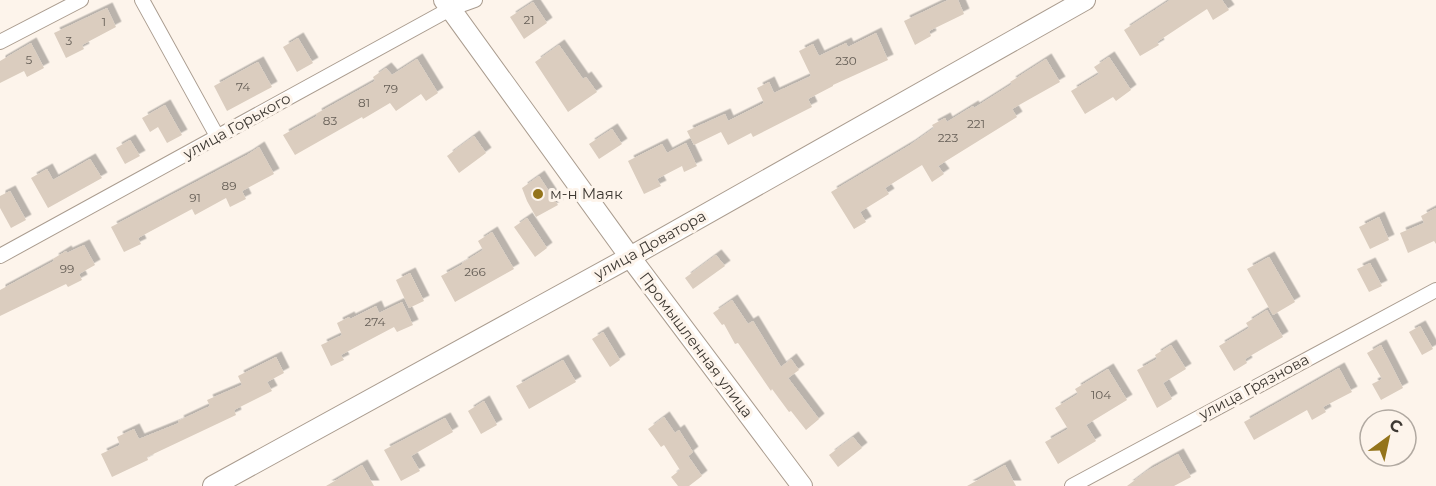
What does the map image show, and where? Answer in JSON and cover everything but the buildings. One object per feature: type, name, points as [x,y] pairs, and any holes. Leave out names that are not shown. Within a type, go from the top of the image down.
[{"type":"main road","name":"улица Доватора","points":[[213,486],[630,257],[1085,0]]},
{"type":"main road","name":"Промышленная улица","points":[[447,4],[630,257],[802,486]]},
{"type":"street","points":[[0,42],[81,0]]},
{"type":"street","points":[[142,0],[217,136]]},
{"type":"street","name":"улица Горького","points":[[0,256],[217,136],[447,4],[475,0]]},
{"type":"street","name":"улица Грязнова","points":[[1072,486],[1436,290]]},
{"type":"place","name":"м-н Маяк","points":[[538,194]]}]
